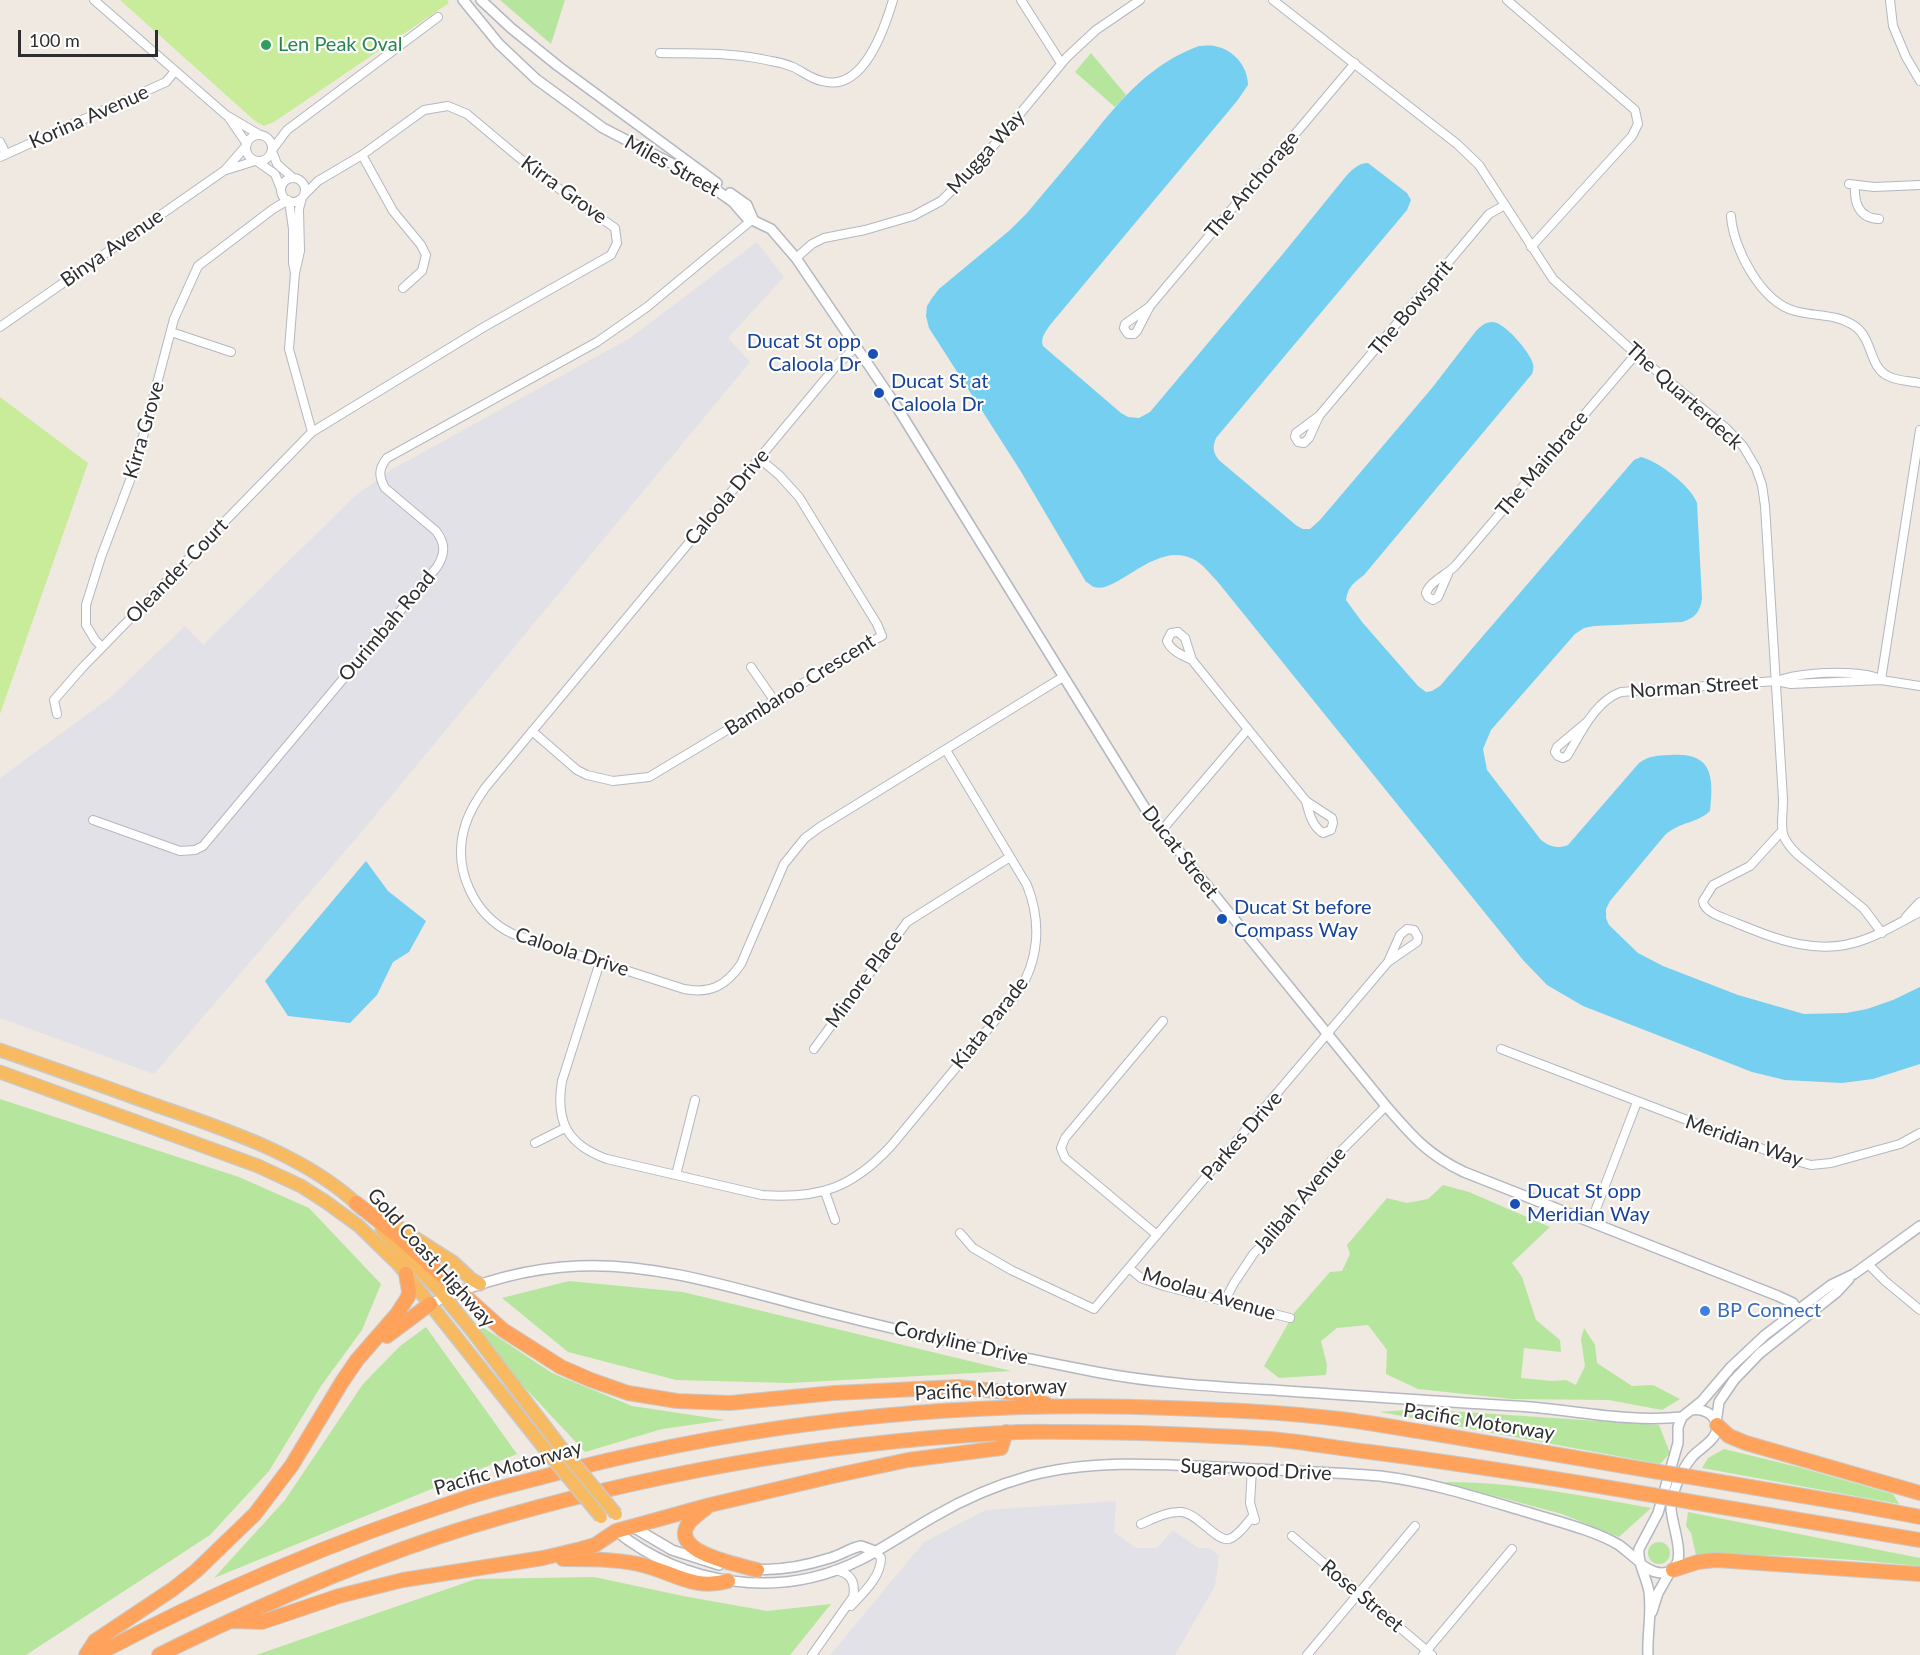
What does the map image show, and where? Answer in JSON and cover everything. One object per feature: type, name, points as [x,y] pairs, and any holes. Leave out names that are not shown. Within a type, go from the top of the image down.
[{"type":"highway","name":"Gold Coast Highway","points":[[0,1050],[202,1121],[254,1142],[310,1171],[356,1203],[415,1263],[445,1298],[481,1341],[563,1450],[616,1514],[633,1527]]},
{"type":"highway","name":"Gold Coast Highway","points":[[0,1072],[277,1174],[312,1193],[345,1215],[371,1237],[406,1274],[549,1454],[601,1517],[616,1531]]},
{"type":"highway","points":[[356,1203],[380,1215],[453,1262],[471,1279],[480,1284]]},
{"type":"highway","points":[[356,1203],[400,1238],[503,1330],[561,1367],[628,1393],[677,1401],[730,1403],[834,1393],[958,1387],[1016,1393],[1051,1406]]},
{"type":"highway","points":[[86,1655],[95,1641],[196,1571],[255,1514],[292,1465],[357,1360],[397,1314],[408,1297],[409,1283],[406,1274]]},
{"type":"highway","points":[[357,1360],[397,1327],[430,1304]]},
{"type":"highway","name":"Pacific Motorway","points":[[96,1655],[159,1621],[287,1563],[463,1499],[611,1459],[734,1434],[854,1418],[954,1410],[1097,1405],[1235,1410],[1340,1419],[1920,1517]]},
{"type":"highway","points":[[1716,1424],[1729,1436],[1746,1443],[1920,1493]]},
{"type":"highway","points":[[229,1621],[262,1622],[329,1599],[404,1580],[543,1558],[590,1547],[616,1531],[788,1485],[908,1460],[1001,1448],[1005,1432]]},
{"type":"highway","points":[[159,1655],[229,1621],[319,1582],[471,1527],[624,1485],[732,1463],[844,1447],[1005,1432],[1121,1432],[1277,1440],[1431,1460],[1920,1540]]},
{"type":"highway","points":[[710,1505],[687,1525],[686,1540],[700,1552],[757,1570]]},
{"type":"highway","points":[[543,1558],[612,1560],[638,1564],[695,1584],[712,1585],[728,1581]]},
{"type":"highway","points":[[1671,1571],[1698,1562],[1716,1560],[1920,1574]]},
{"type":"street","points":[[94,0],[226,115],[270,141],[277,164],[302,182],[305,187],[298,209],[299,259],[295,273],[289,350],[312,432]]},
{"type":"street","name":"Miles Street","points":[[463,0],[516,62],[556,95],[603,128],[710,185],[733,202],[744,216],[753,219]]},
{"type":"street","name":"Miles Street","points":[[481,0],[558,66],[743,202],[749,208],[753,219]]},
{"type":"street","points":[[660,53],[737,55],[769,60],[792,67],[819,81],[833,84],[847,80],[863,66],[883,33],[893,0]]},
{"type":"street","points":[[1021,0],[1061,63],[1096,30],[1140,0]]},
{"type":"street","name":"The Quarterdeck","points":[[1273,0],[1467,152],[1479,165],[1553,279],[1636,354],[1726,428],[1743,446],[1756,468],[1762,485],[1765,506],[1783,799],[1781,832]]},
{"type":"street","points":[[1507,0],[1635,110],[1638,124],[1632,136],[1531,247]]},
{"type":"street","points":[[1890,0],[1893,27],[1920,81]]},
{"type":"street","points":[[257,161],[266,159],[286,130],[438,17]]},
{"type":"street","name":"Mugga Way","points":[[796,258],[824,238],[892,223],[914,216],[935,205],[975,168],[1061,63]]},
{"type":"street","name":"The Anchorage","points":[[1149,308],[1355,63]]},
{"type":"street","name":"Korina Avenue","points":[[3,156],[166,82],[175,71]]},
{"type":"street","name":"Kirra Grove","points":[[303,197],[318,181],[363,155],[424,110],[448,106],[468,114],[541,176],[615,228],[617,243],[612,255],[484,327],[312,432]]},
{"type":"street","points":[[226,115],[246,145],[249,157],[275,174],[285,196],[295,202],[303,197]]},
{"type":"street","points":[[246,145],[252,137],[286,130]]},
{"type":"street","points":[[0,142],[3,156]]},
{"type":"street","name":"Binya Avenue","points":[[0,327],[225,170],[246,145]]},
{"type":"street","points":[[363,155],[393,211],[421,245],[426,255],[422,271],[403,288]]},
{"type":"street","name":"Binya Avenue","points":[[225,170],[257,161]]},
{"type":"street","points":[[295,273],[292,263],[293,229],[284,183],[295,179],[318,181]]},
{"type":"street","points":[[1879,219],[1870,217],[1858,209],[1852,184],[1874,187],[1920,185]]},
{"type":"street","name":"Kirra Grove","points":[[102,647],[86,625],[86,605],[101,557],[135,467],[174,319],[198,266],[273,209],[285,196]]},
{"type":"street","name":"The Bowsprit","points":[[1319,416],[1489,214],[1505,205]]},
{"type":"street","points":[[1731,216],[1737,245],[1752,273],[1777,302],[1794,311],[1831,316],[1851,323],[1865,336],[1876,364],[1883,373],[1892,378],[1920,383]]},
{"type":"street","name":"Ducat Street","points":[[753,219],[771,229],[796,258],[896,404],[1138,798],[1328,1035],[1420,1144],[1443,1162],[1498,1186],[1764,1289],[1793,1303],[1801,1314]]},
{"type":"street","name":"Ourimbah Road","points":[[93,820],[180,850],[195,850],[203,846],[437,567],[442,558],[444,549],[442,540],[436,531],[385,488],[380,471],[387,458],[597,342],[647,307],[753,219]]},
{"type":"street","points":[[171,332],[231,352]]},
{"type":"street","name":"Caloola Drive","points":[[857,346],[841,360],[489,783],[470,812],[462,838],[464,875],[468,889],[480,907],[506,931],[684,989],[699,991],[717,987],[734,974],[741,964],[784,864],[806,838],[820,826],[1063,677]]},
{"type":"street","name":"The Mainbrace","points":[[1448,574],[1636,354]]},
{"type":"street","points":[[1881,680],[1920,430]]},
{"type":"street","name":"Oleander Court","points":[[57,714],[54,700],[102,647],[312,432]]},
{"type":"street","name":"Bambaroo Crescent","points":[[532,731],[577,770],[600,778],[625,781],[649,777],[882,636],[877,624],[799,497],[760,459]]},
{"type":"street","points":[[1192,660],[1306,801]]},
{"type":"street","points":[[751,667],[774,700]]},
{"type":"street","name":"Norman Street","points":[[1588,721],[1567,756],[1563,758],[1558,756],[1555,752],[1557,747],[1588,721],[1609,698],[1621,692],[1776,681],[1791,684],[1881,680],[1920,686]]},
{"type":"street","points":[[1162,830],[1248,729]]},
{"type":"street","name":"Kiata Parade","points":[[565,1128],[576,1142],[598,1156],[762,1195],[787,1197],[825,1192],[853,1178],[878,1160],[1025,983],[1036,950],[1036,916],[1027,885],[946,750]]},
{"type":"street","points":[[1882,933],[1867,912],[1798,855],[1781,832],[1750,866],[1713,885],[1703,901],[1705,907],[1717,915],[1738,924],[1788,942],[1822,948],[1846,945],[1882,933],[1908,916],[1920,902]]},
{"type":"street","name":"Minore Place","points":[[814,1048],[907,922],[1010,857]]},
{"type":"street","points":[[1898,923],[1920,912]]},
{"type":"street","points":[[535,1143],[565,1128],[560,1107],[562,1081],[600,962]]},
{"type":"street","name":"Parkes Drive","points":[[960,1233],[973,1248],[1011,1270],[1094,1309],[1388,962]]},
{"type":"street","points":[[1157,1235],[1065,1158],[1062,1148],[1065,1138],[1163,1021]]},
{"type":"street","name":"Meridian Way","points":[[1501,1049],[1789,1160],[1811,1165],[1831,1163],[1900,1144],[1920,1133]]},
{"type":"street","points":[[676,1175],[695,1100]]},
{"type":"street","points":[[1591,1222],[1637,1102]]},
{"type":"street","name":"Jalibah Avenue","points":[[1224,1302],[1254,1253],[1285,1223],[1331,1161],[1386,1106]]},
{"type":"street","points":[[825,1192],[835,1220]]},
{"type":"street","points":[[1647,1653],[1651,1615],[1658,1593],[1679,1556],[1671,1506],[1675,1490],[1690,1459],[1714,1436],[1717,1408],[1726,1388],[1831,1285],[1854,1274],[1920,1226]]},
{"type":"street","points":[[1868,1264],[1920,1310]]},
{"type":"street","name":"Cordyline Drive","points":[[430,1304],[480,1284],[552,1268],[620,1267],[685,1277],[965,1345],[1102,1373],[1149,1380],[1371,1398],[1523,1407],[1632,1418],[1685,1414]]},
{"type":"street","name":"Moolau Avenue","points":[[1129,1268],[1141,1278],[1290,1318]]},
{"type":"street","points":[[1651,1615],[1639,1550],[1662,1503],[1678,1443],[1678,1427],[1685,1414],[1702,1401],[1741,1356],[1801,1314]]},
{"type":"street","points":[[1685,1414],[1705,1411],[1716,1424]]},
{"type":"street","name":"Sugarwood Drive","points":[[616,1531],[663,1562],[695,1574],[728,1581],[784,1582],[810,1578],[835,1570],[875,1551],[937,1514],[982,1492],[1030,1476],[1088,1466],[1146,1464],[1381,1476],[1440,1487],[1552,1520],[1600,1537],[1618,1545],[1641,1563]]},
{"type":"street","points":[[1141,1524],[1171,1513],[1184,1512],[1196,1517],[1220,1537],[1227,1539],[1234,1536],[1254,1518],[1250,1503],[1252,1469]]},
{"type":"street","points":[[1307,1655],[1415,1526]]},
{"type":"street","points":[[633,1527],[686,1556],[727,1567],[757,1570],[784,1569],[808,1564],[861,1546],[875,1551],[881,1558],[878,1573],[827,1635]]},
{"type":"street","name":"Rose Street","points":[[1292,1536],[1427,1653]]},
{"type":"street","points":[[1427,1653],[1512,1549]]},
{"type":"street","points":[[1641,1563],[1653,1572],[1671,1571]]},
{"type":"street","points":[[812,1655],[849,1604],[854,1592],[851,1577],[842,1571],[835,1570]]},
{"type":"shaded area","points":[[757,242],[784,277],[728,338],[750,362],[364,829],[154,1074],[0,1018],[0,778],[111,697],[185,626],[203,645],[356,495],[391,470],[630,338]]},
{"type":"shaded area","points":[[1116,1501],[1114,1532],[1136,1548],[1157,1548],[1173,1530],[1198,1548],[1209,1548],[1219,1556],[1215,1586],[1175,1655],[830,1655],[924,1542],[986,1510]]},
{"type":"green space","points":[[120,0],[447,0],[449,3],[274,122],[264,126],[255,121]]},
{"type":"green space","points":[[500,0],[565,0],[551,44]]},
{"type":"green space","points":[[1091,53],[1126,95],[1115,107],[1075,72]]},
{"type":"green space","points":[[0,397],[88,463],[0,714]]},
{"type":"green space","points":[[0,1099],[239,1177],[309,1208],[381,1284],[362,1330],[321,1386],[269,1471],[210,1535],[26,1655],[0,1655]]},
{"type":"green space","points":[[1443,1185],[1469,1192],[1550,1227],[1512,1263],[1522,1277],[1536,1320],[1560,1340],[1561,1352],[1524,1348],[1521,1378],[1566,1380],[1576,1385],[1585,1366],[1581,1339],[1584,1328],[1595,1345],[1597,1363],[1632,1386],[1653,1385],[1680,1399],[1662,1410],[1609,1400],[1512,1399],[1418,1389],[1386,1374],[1387,1350],[1368,1325],[1337,1328],[1321,1341],[1327,1365],[1326,1375],[1279,1378],[1264,1366],[1294,1313],[1330,1272],[1342,1271],[1350,1254],[1347,1245],[1387,1198],[1407,1203],[1428,1199]]},
{"type":"green space","points":[[569,1281],[683,1292],[1011,1371],[789,1383],[676,1380],[568,1352],[502,1298]]},
{"type":"green space","points":[[478,1324],[552,1373],[632,1406],[725,1420],[662,1429],[585,1452],[473,1332]]},
{"type":"green space","points":[[426,1327],[517,1454],[214,1578],[285,1500],[363,1384],[400,1346]]},
{"type":"green space","points":[[1418,1409],[1659,1425],[1670,1453],[1660,1464],[1380,1412]]},
{"type":"green space","points":[[1724,1449],[1893,1494],[1899,1504],[1702,1468],[1708,1458]]},
{"type":"green space","points":[[1443,1482],[1522,1487],[1651,1508],[1619,1537],[1562,1514]]},
{"type":"green space","points":[[1688,1512],[1920,1558],[1920,1566],[1808,1557],[1696,1555],[1691,1533],[1686,1526]]},
{"type":"green space","points":[[1659,1542],[1667,1545],[1670,1553],[1667,1561],[1659,1564],[1651,1561],[1648,1553],[1651,1545]]},
{"type":"green space","points":[[594,1577],[767,1611],[831,1604],[790,1655],[256,1655],[476,1579]]},
{"type":"water","points":[[1199,46],[1214,46],[1233,55],[1245,71],[1248,85],[1050,325],[1043,337],[1043,346],[1121,413],[1128,417],[1139,418],[1150,412],[1354,169],[1368,163],[1407,193],[1411,200],[1407,210],[1216,438],[1214,450],[1216,455],[1220,461],[1297,526],[1310,529],[1432,388],[1478,329],[1493,322],[1504,327],[1531,359],[1532,374],[1364,575],[1352,585],[1346,600],[1362,622],[1418,686],[1426,692],[1432,691],[1440,686],[1634,460],[1641,457],[1648,459],[1673,475],[1694,496],[1697,503],[1702,599],[1700,608],[1694,616],[1682,622],[1594,626],[1584,628],[1575,634],[1491,730],[1483,749],[1487,770],[1541,840],[1551,846],[1560,847],[1568,845],[1643,760],[1670,755],[1695,757],[1707,768],[1710,777],[1710,811],[1665,835],[1610,901],[1606,909],[1609,925],[1638,953],[1663,966],[1738,995],[1804,1014],[1846,1013],[1867,1009],[1920,987],[1920,1064],[1873,1079],[1842,1083],[1785,1080],[1752,1072],[1583,1006],[1547,985],[1523,960],[1217,581],[1200,563],[1179,555],[1165,556],[1103,587],[1094,587],[1086,582],[1020,470],[929,328],[926,316],[927,306],[939,289],[1027,213],[1125,96],[1166,62]]},
{"type":"water","points":[[366,861],[388,891],[426,921],[409,952],[393,962],[377,995],[350,1023],[288,1016],[265,981]]},
{"type":"place","name":"Len Peak Oval","points":[[266,45]]},
{"type":"place","name":"Ducat St opp Caloola Dr","points":[[873,354]]},
{"type":"place","name":"Ducat St at Caloola Dr","points":[[879,393]]},
{"type":"place","name":"Ducat St before Compass Way","points":[[1222,919]]},
{"type":"place","name":"Ducat St opp Meridian Way","points":[[1515,1204]]},
{"type":"place","name":"BP Connect","points":[[1705,1311]]}]
